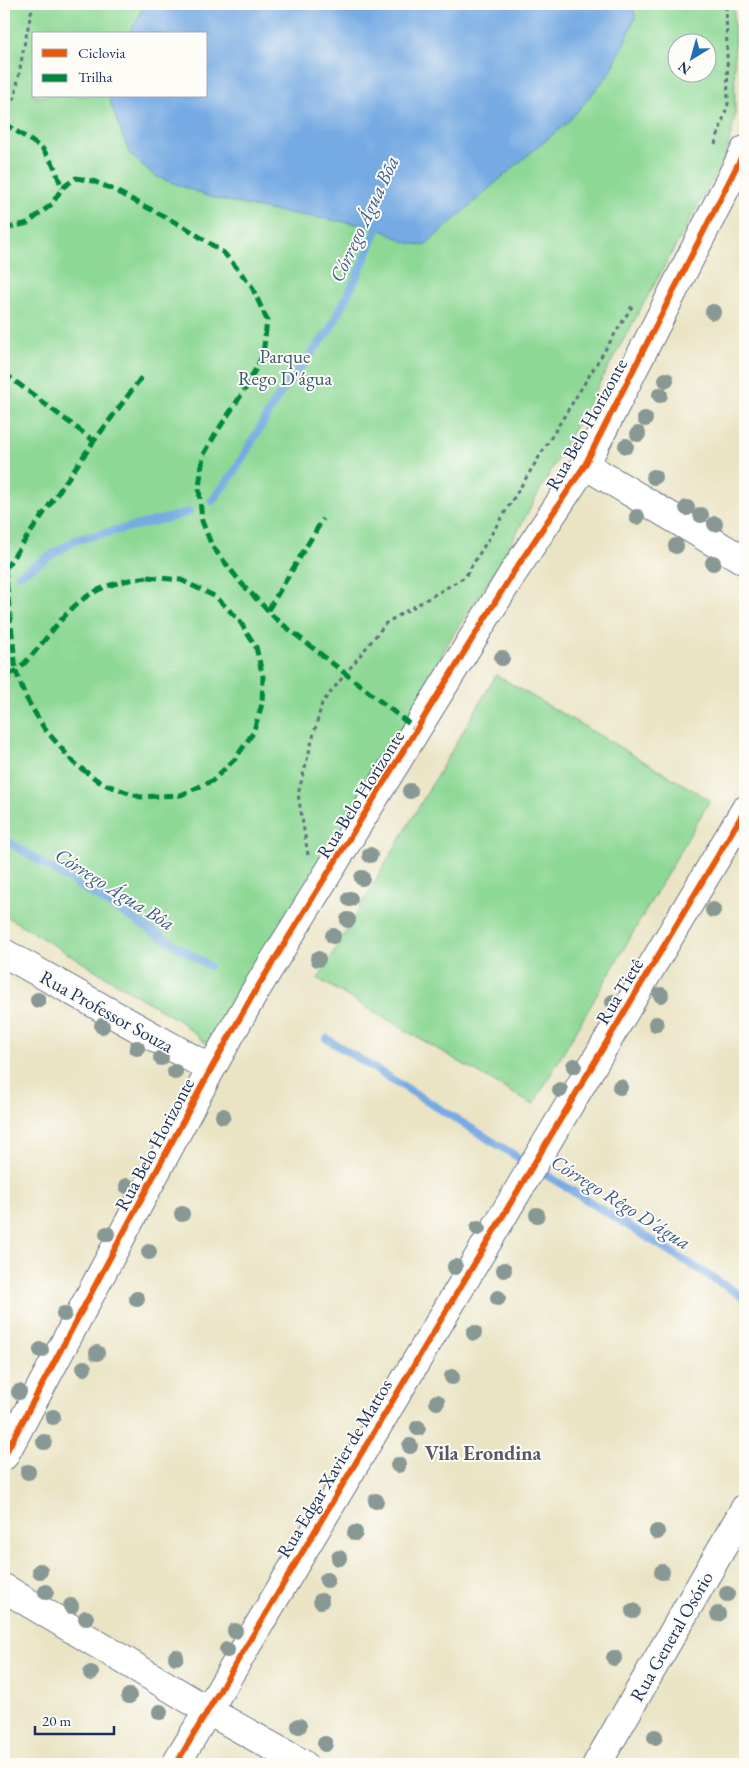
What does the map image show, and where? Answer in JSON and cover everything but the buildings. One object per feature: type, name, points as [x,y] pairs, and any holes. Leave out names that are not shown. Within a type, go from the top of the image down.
[{"type":"street","name":"Rua Belo Horizonte","points":[[4,1456],[254,993],[508,582],[585,466],[745,150]]},
{"type":"street","points":[[585,466],[745,561]]},
{"type":"street","name":"Rua Tietê","points":[[519,1188],[745,810]]},
{"type":"street","name":"Rua Professor Souza","points":[[6,960],[211,1070]]},
{"type":"street","name":"Rua Edgar Xavier de Mattos","points":[[176,1764],[206,1710],[519,1188]]},
{"type":"street","name":"Rua General Osório","points":[[597,1764],[745,1508]]},
{"type":"street","points":[[4,1588],[206,1710],[303,1764]]},
{"type":"path","points":[[4,113],[15,97],[33,4]]},
{"type":"path","points":[[713,151],[728,104],[726,4]]},
{"type":"path","points":[[308,858],[298,794],[322,703],[386,623],[465,576],[636,300]]},
{"type":"green space","name":"Parque Rego D'água","points":[[4,4],[734,4],[735,116],[726,155],[497,568],[451,638],[324,870],[208,1045],[181,1022],[4,915]]},
{"type":"green space","points":[[496,675],[710,800],[533,1105],[318,979]]},
{"type":"water","points":[[144,4],[634,4],[635,19],[610,73],[568,122],[424,246],[405,242],[376,227],[263,209],[210,197],[155,176],[129,153],[109,98],[208,98],[208,32],[129,32],[137,21]]},
{"type":"waterway","name":"Córrego Água Bõa","points":[[212,501],[233,474],[279,395],[329,331],[357,276],[382,219]]},
{"type":"waterway","name":"Córrego Água Bõa","points":[[19,575],[76,540],[189,512]]},
{"type":"waterway","name":"Córrego Água Bôa","points":[[4,839],[209,966]]},
{"type":"waterway","name":"Córrego Rêgo D'água","points":[[327,1039],[745,1298]]},
{"type":"marked path","points":[[4,123],[42,148],[54,166],[62,188]]},
{"type":"marked path","points":[[4,229],[28,223],[52,204],[62,188],[76,178],[93,181],[188,229],[224,253],[251,285],[267,320],[263,355],[244,391],[203,456],[199,488],[202,521],[212,546],[242,584],[276,619],[417,730]]},
{"type":"marked path","points":[[4,373],[94,441]]},
{"type":"marked path","points":[[5,569],[94,441],[144,374]]},
{"type":"marked path","points":[[268,610],[323,519]]},
{"type":"marked path","points":[[4,568],[16,671],[4,677]]},
{"type":"marked path","points":[[148,577],[181,580],[216,597],[239,620],[256,647],[263,677],[262,704],[253,733],[235,759],[212,781],[181,795],[140,797],[101,783],[74,763],[44,728],[25,696],[16,671],[35,652],[60,621],[89,595],[117,583],[148,577]]},
{"type":"cycle path","points":[[4,1456],[211,1069],[254,993],[513,573],[585,465],[745,150]]},
{"type":"cycle path","points":[[176,1764],[745,810]]},
{"type":"district","name":"Vila Erondina","points":[[483,1453]]}]
